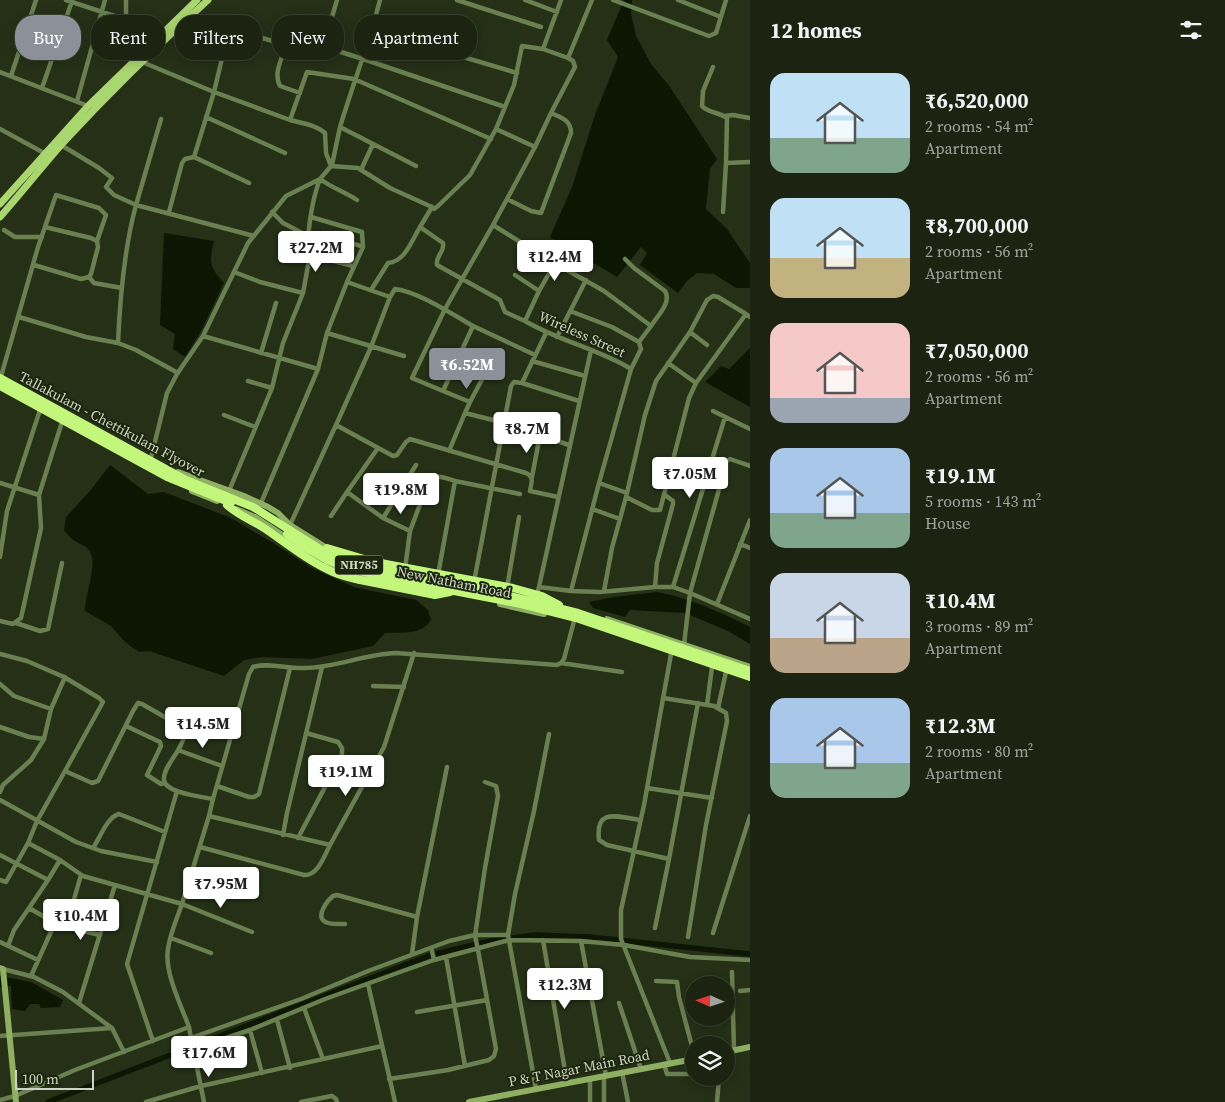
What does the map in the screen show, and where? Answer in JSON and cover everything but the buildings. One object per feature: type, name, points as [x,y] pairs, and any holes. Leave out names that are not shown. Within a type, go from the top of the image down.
[{"type":"highway","name":"Tallakulam - Chettikulam Flyover","points":[[0,378],[186,480],[253,507],[326,553],[362,566],[499,593],[568,610],[750,671]]},
{"type":"highway","name":"Tallakulam - Chettikulam Flyover","points":[[0,387],[167,477],[258,515],[327,560],[382,577],[521,604],[576,618],[750,678]]},
{"type":"highway","points":[[227,505],[289,547],[334,572],[360,580],[435,595],[454,592]]},
{"type":"highway","points":[[327,548],[371,561],[535,594],[568,610]]},
{"type":"main road","points":[[165,30],[197,0]]},
{"type":"main road","points":[[189,15],[208,0]]},
{"type":"main road","points":[[0,204],[44,153],[59,143],[175,29]]},
{"type":"main road","points":[[0,216],[88,106],[135,60]]},
{"type":"main road","name":"New Natham Road","points":[[0,378],[182,474],[261,504],[278,513],[289,523],[327,548],[371,564],[536,597],[750,667]]},
{"type":"main road","name":"New Natham Road","points":[[0,387],[148,469],[202,496],[255,517],[322,561],[340,569],[380,581],[473,598],[574,621],[726,672],[750,678]]},
{"type":"main road","points":[[2,968],[15,1099]]},
{"type":"main road","points":[[735,1050],[750,1047]]},
{"type":"main road","name":"P & T Nagar Main Road","points":[[470,1102],[506,1098],[536,1089],[685,1061]]},
{"type":"street","points":[[11,76],[36,0]]},
{"type":"street","points":[[66,0],[111,15]]},
{"type":"street","points":[[77,102],[105,0]]},
{"type":"street","points":[[126,0],[126,15]]},
{"type":"street","points":[[333,15],[337,0]]},
{"type":"street","points":[[376,15],[380,0]]},
{"type":"street","points":[[457,0],[541,27]]},
{"type":"street","points":[[525,0],[557,12]]},
{"type":"street","points":[[543,49],[561,0]]},
{"type":"street","points":[[568,58],[592,0]]},
{"type":"street","points":[[678,0],[721,17]]},
{"type":"street","points":[[616,1],[708,36],[716,33],[726,0]]},
{"type":"street","points":[[42,88],[72,1]]},
{"type":"street","points":[[331,166],[358,168],[390,188],[434,209],[470,175],[491,139],[514,85],[522,46],[543,49],[573,61],[574,67],[535,147],[494,225],[445,309],[412,378],[470,402]]},
{"type":"street","points":[[194,157],[222,60]]},
{"type":"street","points":[[281,60],[277,74],[280,86],[300,93]]},
{"type":"street","points":[[229,491],[272,388],[283,343],[303,292],[310,255],[308,254],[308,236],[316,188],[320,179],[331,166],[354,79],[362,60]]},
{"type":"street","points":[[369,60],[505,107]]},
{"type":"street","points":[[472,60],[516,73]]},
{"type":"street","points":[[142,62],[214,92],[290,120],[305,123],[320,130],[325,133],[325,146],[331,166]]},
{"type":"street","points":[[713,67],[703,91],[702,106],[724,116],[732,115],[750,118]]},
{"type":"street","points":[[0,72],[88,106]]},
{"type":"street","points":[[290,120],[307,72],[354,79],[491,139]]},
{"type":"street","points":[[507,199],[531,211],[541,213],[571,133],[570,124],[566,120],[551,113]]},
{"type":"street","points":[[723,212],[728,122],[724,116]]},
{"type":"street","points":[[206,117],[286,153]]},
{"type":"street","points":[[118,343],[122,288],[130,225],[161,119]]},
{"type":"street","points":[[340,127],[416,166]]},
{"type":"street","points":[[0,129],[44,153]]},
{"type":"street","points":[[496,129],[535,147]]},
{"type":"street","points":[[59,143],[112,178],[106,187],[114,195],[136,205],[169,212],[254,236]]},
{"type":"street","points":[[361,170],[373,144]]},
{"type":"street","points":[[169,212],[182,163],[185,159],[194,157],[249,183]]},
{"type":"street","points":[[726,163],[750,162]]},
{"type":"street","points":[[320,179],[336,190],[347,193],[358,200]]},
{"type":"street","points":[[148,469],[167,393],[178,372],[203,336],[248,243],[286,196],[320,179]]},
{"type":"street","points":[[0,378],[56,195],[100,208],[106,215],[97,241],[98,247],[89,278]]},
{"type":"street","points":[[371,290],[388,262],[398,261],[403,256],[432,207]]},
{"type":"street","points":[[272,212],[283,223],[308,236]]},
{"type":"street","points":[[261,504],[318,369],[327,333],[353,266],[363,246],[362,232],[311,217]]},
{"type":"street","points":[[494,225],[555,264],[604,290],[651,326]]},
{"type":"street","points":[[45,227],[97,241]]},
{"type":"street","points":[[420,227],[444,243],[444,249],[437,258],[437,265],[500,300],[505,312],[525,321]]},
{"type":"street","points":[[4,230],[15,237],[42,237]]},
{"type":"street","points":[[327,234],[363,246]]},
{"type":"street","points":[[310,255],[353,266]]},
{"type":"street","points":[[625,259],[668,295],[666,304],[639,342]]},
{"type":"street","points":[[34,264],[81,279],[89,278]]},
{"type":"street","points":[[539,291],[555,264]]},
{"type":"street","points":[[234,272],[260,282],[303,292]]},
{"type":"street","name":"Wireless Street","points":[[515,275],[539,291],[525,321],[546,333],[614,359],[631,369]]},
{"type":"street","points":[[89,278],[94,283],[122,288]]},
{"type":"street","points":[[557,337],[586,280]]},
{"type":"street","points":[[347,282],[390,297]]},
{"type":"street","points":[[289,523],[336,425],[395,289],[400,289],[445,309],[473,326],[535,355]]},
{"type":"street","points":[[598,483],[626,495],[656,511],[660,510],[684,416],[696,383],[748,316],[718,297],[710,297],[690,332],[658,376],[653,387],[626,495],[612,548],[604,591]]},
{"type":"street","points":[[261,352],[276,303]]},
{"type":"street","points":[[570,311],[612,327],[639,342],[641,350],[631,369],[598,483],[571,591]]},
{"type":"street","points":[[19,317],[118,343],[143,353],[178,372]]},
{"type":"street","points":[[443,391],[473,326]]},
{"type":"street","points":[[690,332],[707,345]]},
{"type":"street","points":[[327,333],[404,356]]},
{"type":"street","points":[[522,384],[546,333]]},
{"type":"street","points":[[203,336],[318,369]]},
{"type":"street","points":[[536,597],[591,350]]},
{"type":"street","points":[[449,451],[470,402],[495,355]]},
{"type":"street","points":[[532,361],[585,376]]},
{"type":"street","points":[[668,363],[696,383]]},
{"type":"street","points":[[248,381],[272,388]]},
{"type":"street","points":[[473,583],[495,465],[505,424],[510,386],[514,382],[579,401]]},
{"type":"street","points":[[0,557],[2,530],[14,487],[40,410]]},
{"type":"street","points":[[714,411],[750,429]]},
{"type":"street","points":[[466,413],[569,445]]},
{"type":"street","points":[[224,415],[255,427]]},
{"type":"street","points":[[673,587],[725,417]]},
{"type":"street","points":[[16,623],[21,618],[41,528],[39,495],[62,422]]},
{"type":"street","points":[[336,425],[393,456],[397,455],[410,439],[526,473],[532,477]]},
{"type":"street","points":[[540,435],[530,491],[558,496]]},
{"type":"street","points":[[331,516],[378,448]]},
{"type":"street","points":[[684,644],[690,593],[724,471],[724,462],[730,459],[750,466]]},
{"type":"street","points":[[383,518],[416,465]]},
{"type":"street","points":[[405,570],[410,531],[431,478],[436,476],[520,494]]},
{"type":"street","points":[[438,576],[455,481]]},
{"type":"street","points":[[0,483],[39,495]]},
{"type":"street","points":[[347,492],[383,518],[410,531]]},
{"type":"street","points":[[654,587],[657,563],[673,504],[673,501],[665,495]]},
{"type":"street","points":[[592,509],[620,518]]},
{"type":"street","points":[[507,590],[519,517]]},
{"type":"street","points":[[717,604],[750,520]]},
{"type":"street","points":[[740,544],[750,548]]},
{"type":"street","points":[[0,621],[9,624],[16,623],[40,631],[48,629],[62,563]]},
{"type":"street","points":[[539,586],[571,591],[673,587],[750,619]]},
{"type":"street","points":[[561,663],[568,650],[574,621]]},
{"type":"street","points":[[200,847],[304,875],[310,876],[315,872],[384,747],[414,653]]},
{"type":"street","points":[[204,1102],[189,1027],[168,966],[168,948],[200,847],[251,670],[256,666],[290,668],[334,666],[382,654],[414,653],[550,665],[561,663],[622,672]]},
{"type":"street","points":[[0,654],[27,661],[65,677],[103,702],[37,821],[17,864],[6,882],[0,880]]},
{"type":"street","points":[[671,654],[621,910],[621,939],[667,1064],[668,1074],[685,1074]]},
{"type":"street","points":[[283,835],[322,667]]},
{"type":"street","points":[[707,705],[712,667]]},
{"type":"street","points":[[217,786],[249,797],[259,794],[290,668]]},
{"type":"street","points":[[718,708],[726,672]]},
{"type":"street","points":[[0,792],[3,785],[31,760],[44,738],[51,709],[65,677]]},
{"type":"street","points":[[0,684],[8,692],[20,699],[51,709]]},
{"type":"street","points":[[373,686],[404,687]]},
{"type":"street","points":[[663,698],[718,708],[726,713],[727,721],[688,938]]},
{"type":"street","points":[[65,771],[92,783],[98,781],[138,703],[185,730],[184,740],[165,772],[164,783]]},
{"type":"street","points":[[654,928],[698,703]]},
{"type":"street","points":[[126,726],[160,742],[161,746],[146,775],[177,791],[213,799]]},
{"type":"street","points":[[0,728],[29,737],[44,738]]},
{"type":"street","points":[[298,838],[342,755],[342,748],[338,742],[306,734]]},
{"type":"street","points":[[536,1089],[509,937],[515,894],[549,734]]},
{"type":"street","points":[[178,750],[222,766]]},
{"type":"street","points":[[412,954],[417,917],[447,767]]},
{"type":"street","points":[[389,1078],[448,1070],[489,1060],[494,1056],[496,1049],[475,935],[498,796],[496,786],[485,782]]},
{"type":"street","points":[[646,788],[712,798]]},
{"type":"street","points":[[153,1041],[127,964],[177,791]]},
{"type":"street","points":[[0,800],[76,842],[94,848],[157,862]]},
{"type":"street","points":[[94,848],[111,819],[119,814],[125,814],[165,832]]},
{"type":"street","points":[[209,816],[330,845]]},
{"type":"street","points":[[640,820],[609,816],[601,821],[599,840],[607,845],[669,859]]},
{"type":"street","points":[[713,933],[750,816]]},
{"type":"street","points":[[28,843],[60,860],[81,875],[182,904],[252,932]]},
{"type":"street","points":[[0,855],[48,880]]},
{"type":"street","points":[[8,946],[14,930],[60,860]]},
{"type":"street","points":[[66,927],[81,875]]},
{"type":"street","points":[[79,1003],[115,885]]},
{"type":"street","points":[[345,924],[323,921],[321,913],[330,897],[336,895],[417,917]]},
{"type":"street","points":[[29,908],[55,923],[100,935]]},
{"type":"street","points":[[31,976],[55,923]]},
{"type":"street","points":[[192,1044],[412,954],[449,941],[475,935],[544,940],[581,940],[623,945],[690,958],[750,960]]},
{"type":"street","points":[[192,1044],[250,1030],[433,959],[446,957],[509,937]]},
{"type":"street","points":[[171,938],[211,953]]},
{"type":"street","points":[[544,940],[568,1083]]},
{"type":"street","points":[[581,940],[605,1076],[604,1102]]},
{"type":"street","points":[[0,942],[38,960]]},
{"type":"street","points":[[432,951],[433,959]]},
{"type":"street","points":[[446,957],[465,1066]]},
{"type":"street","points":[[2,968],[31,976],[63,992],[79,1003],[112,1028],[124,1052]]},
{"type":"street","points":[[730,1036],[732,972]]},
{"type":"street","points":[[656,980],[677,982],[689,1036]]},
{"type":"street","points":[[368,984],[395,1102]]},
{"type":"street","points":[[740,991],[750,990]]},
{"type":"street","points":[[418,1012],[487,1000]]},
{"type":"street","points":[[619,1003],[641,1069]]},
{"type":"street","points":[[304,1008],[322,1059]]},
{"type":"street","points":[[278,1020],[290,1068]]},
{"type":"street","points":[[0,1100],[15,1099],[75,1070],[189,1027]]},
{"type":"street","points":[[0,1036],[112,1028]]},
{"type":"street","points":[[250,1030],[262,1073]]},
{"type":"street","points":[[146,1102],[201,1086],[290,1068],[382,1046]]},
{"type":"street","points":[[622,1072],[628,1102]]},
{"type":"street","points":[[590,1079],[590,1102]]},
{"type":"street","points":[[717,1102],[718,1086]]},
{"type":"street","points":[[301,1102],[332,1096],[336,1098],[337,1102]]},
{"type":"shaded area","points":[[624,0],[632,0],[631,14],[636,36],[651,64],[670,87],[717,159],[710,169],[706,209],[727,229],[750,263],[750,288],[736,288],[714,274],[697,273],[687,281],[678,293],[640,265],[647,253],[641,247],[617,277],[550,237],[572,187],[595,115],[618,57],[607,40]]},
{"type":"shaded area","points":[[164,233],[214,241],[211,254],[212,264],[215,272],[224,283],[201,331],[185,357],[173,349],[175,334],[160,325]]},
{"type":"shaded area","points":[[750,348],[750,407],[705,382],[721,366],[729,369]]},
{"type":"shaded area","points":[[110,465],[148,494],[164,492],[231,518],[310,567],[354,587],[416,600],[428,610],[431,620],[422,629],[416,631],[385,633],[373,646],[312,659],[262,657],[244,660],[224,676],[149,651],[139,652],[125,642],[111,626],[85,611],[92,571],[92,555],[87,548],[71,538],[64,530],[66,517],[90,491]]},
{"type":"shaded area","points":[[657,592],[693,602],[750,627],[750,644],[728,631],[685,613],[630,610],[625,617],[593,608],[589,602]]},
{"type":"shaded area","points":[[0,976],[31,982],[63,1000],[60,1007],[41,1008],[39,1004],[30,1004],[25,1011],[12,1009],[11,986],[0,987]]},
{"type":"waterway","points":[[48,1102],[431,955],[490,941],[534,935],[589,937],[750,954]]}]
